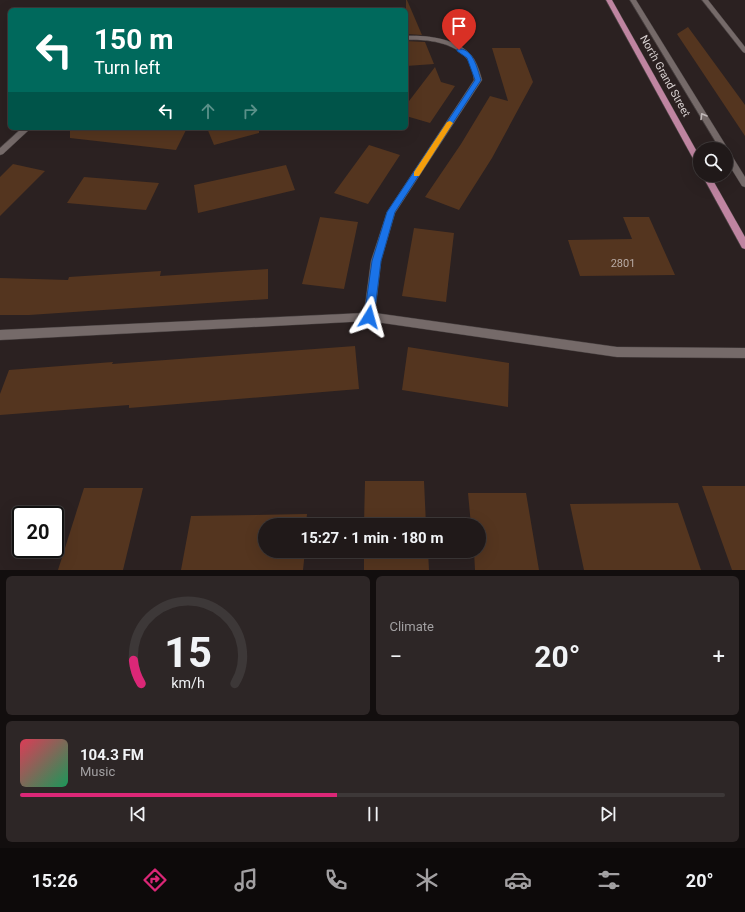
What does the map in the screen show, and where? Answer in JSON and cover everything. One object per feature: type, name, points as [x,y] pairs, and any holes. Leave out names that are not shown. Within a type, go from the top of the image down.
[{"type":"main road","name":"North Grand Street","points":[[609,0],[693,151]]},
{"type":"main road","points":[[710,182],[745,245]]},
{"type":"street","name":"North Grand Street","points":[[633,0],[720,142]]},
{"type":"street","points":[[705,0],[745,51]]},
{"type":"street","points":[[369,317],[376,261],[391,212],[478,80],[470,57],[448,42],[415,37],[408,38]]},
{"type":"street","points":[[0,152],[26,130]]},
{"type":"street","points":[[733,164],[745,184]]},
{"type":"street","points":[[0,335],[369,317],[617,352],[745,354]]},
{"type":"building","points":[[407,0],[422,35],[408,34],[408,8],[406,8]]},
{"type":"building","points":[[688,27],[745,105],[745,136],[677,34]]},
{"type":"building","points":[[408,41],[425,42],[434,64],[408,66]]},
{"type":"building","points":[[492,48],[520,48],[533,82],[492,158],[459,210],[425,197],[461,144],[490,96],[508,101]]},
{"type":"building","points":[[435,67],[441,82],[455,86],[430,123],[408,117],[408,102]]},
{"type":"building","points":[[70,130],[186,130],[176,150],[70,138]]},
{"type":"building","points":[[208,130],[259,130],[259,133],[214,145]]},
{"type":"building","points":[[369,145],[400,155],[368,204],[334,193]]},
{"type":"building","points":[[13,164],[45,171],[0,216],[0,177]]},
{"type":"building","points":[[286,165],[295,190],[198,213],[194,185]]},
{"type":"building","points":[[84,177],[159,183],[146,210],[67,203]]},
{"type":"building","points":[[320,217],[358,222],[344,289],[302,284]]},
{"type":"building","points":[[623,217],[649,217],[675,275],[580,276],[568,240],[632,239]]},
{"type":"building","points":[[414,228],[454,233],[446,302],[402,296]]},
{"type":"building","points":[[268,269],[268,299],[29,315],[0,315],[0,278],[68,280],[69,277],[161,271],[160,276]]},
{"type":"building","points":[[355,346],[359,389],[129,408],[129,405],[0,415],[0,394],[9,370]]},
{"type":"building","points":[[408,347],[509,363],[508,407],[402,390]]},
{"type":"building","points":[[365,481],[424,481],[426,518],[364,518]]},
{"type":"building","points":[[702,486],[745,486],[745,570],[732,570]]},
{"type":"building","points":[[84,488],[143,488],[123,570],[58,570],[62,558],[64,558],[64,551]]},
{"type":"building","points":[[468,493],[526,493],[539,570],[475,570],[474,558],[486,558],[486,518],[470,518]]},
{"type":"building","points":[[678,503],[701,570],[584,570],[570,504]]},
{"type":"building","points":[[307,514],[307,518],[258,518],[258,558],[304,558],[303,570],[181,570],[191,516]]},
{"type":"building","points":[[364,558],[428,558],[429,570],[364,570]]},
{"type":"slow traffic","points":[[416,174],[450,123]]},
{"type":"route","points":[[369,317],[376,261],[391,212],[478,80],[470,57],[459,50]]}]
